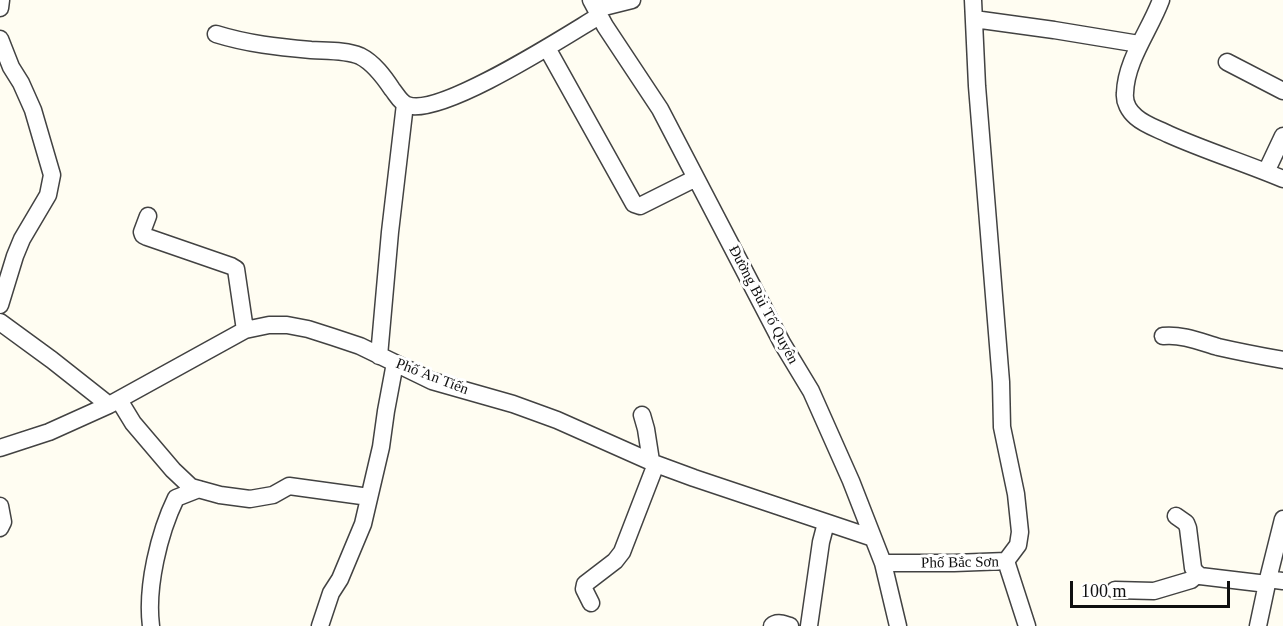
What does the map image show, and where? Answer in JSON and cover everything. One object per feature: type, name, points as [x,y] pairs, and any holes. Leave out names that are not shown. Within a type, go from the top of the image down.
[{"type":"street","points":[[0,8],[1,0]]},
{"type":"street","points":[[216,34],[258,45],[345,53],[360,57],[376,69],[401,102],[410,106],[422,106],[443,101],[482,85],[547,48],[596,8],[632,0]]},
{"type":"street","points":[[973,0],[977,86],[1001,382],[1002,427],[1016,494],[1020,532],[1018,545],[1006,561]]},
{"type":"street","points":[[1161,0],[1139,44],[1128,73],[1125,98],[1131,111],[1137,118],[1192,145],[1283,179]]},
{"type":"street","name":"Đường Bùi Tố Quyên","points":[[596,8],[660,109],[782,342],[811,391],[852,481],[883,563],[898,626]]},
{"type":"street","points":[[974,19],[1139,44]]},
{"type":"street","points":[[0,39],[33,110],[52,175],[48,195],[22,239],[15,256],[0,305]]},
{"type":"street","points":[[547,48],[634,204],[640,206],[696,178]]},
{"type":"street","points":[[1227,62],[1283,91]]},
{"type":"street","points":[[379,356],[405,104]]},
{"type":"street","points":[[1266,172],[1283,136]]},
{"type":"street","points":[[148,216],[143,235],[231,266],[236,270],[244,330]]},
{"type":"street","points":[[0,322],[114,402],[173,470],[191,486],[219,495],[250,499],[273,495],[289,486],[369,497]]},
{"type":"street","name":"Phố An Tiến","points":[[0,448],[49,432],[114,402],[244,330],[269,325],[287,325],[308,329],[360,346],[432,381],[513,404],[557,420],[694,478],[873,538]]},
{"type":"street","points":[[1163,336],[1180,336],[1283,360]]},
{"type":"street","points":[[320,626],[331,593],[344,572],[363,524],[381,447],[395,363]]},
{"type":"street","points":[[591,603],[584,589],[585,584],[615,561],[622,552],[653,462],[642,415]]},
{"type":"street","points":[[151,626],[151,588],[167,518],[176,498],[199,489]]},
{"type":"street","points":[[0,506],[3,522],[0,528]]},
{"type":"street","points":[[1176,516],[1186,523],[1193,568],[1200,576],[1273,581]]},
{"type":"street","points":[[1258,626],[1273,581],[1283,519]]},
{"type":"street","points":[[809,626],[821,542],[826,523]]},
{"type":"street","name":"Phố Bắc Sơn","points":[[883,563],[1006,561],[1027,626]]},
{"type":"street","points":[[1115,590],[1154,591],[1191,580],[1198,574]]},
{"type":"street","points":[[772,626],[775,623],[790,626]]}]
